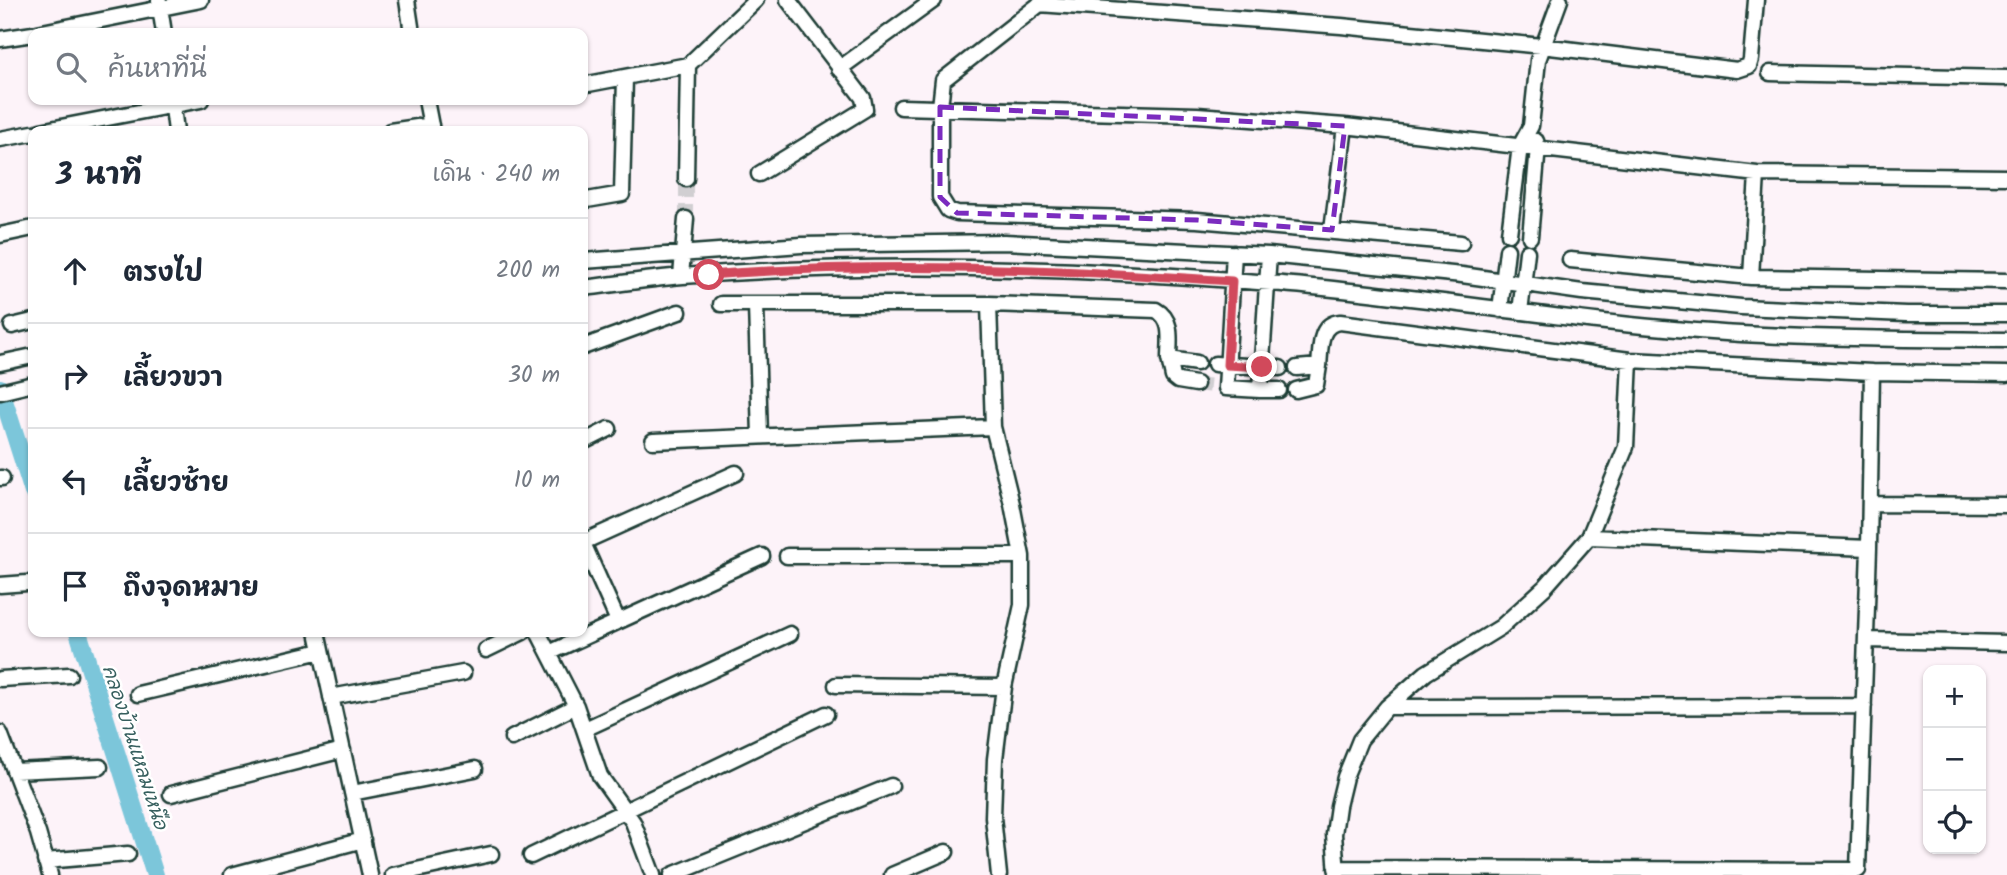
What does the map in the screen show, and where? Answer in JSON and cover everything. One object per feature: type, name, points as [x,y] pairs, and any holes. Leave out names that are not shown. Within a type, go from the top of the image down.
[{"type":"street","points":[[60,28],[160,4],[201,0]]},
{"type":"street","points":[[407,0],[410,28]]},
{"type":"street","points":[[588,84],[688,65],[756,0]]},
{"type":"street","points":[[759,174],[865,109],[863,98],[788,0]]},
{"type":"street","points":[[839,69],[934,0]]},
{"type":"street","points":[[1531,126],[1538,147],[1530,230],[1510,228],[1520,145],[1531,126],[1542,46],[1560,0]]},
{"type":"street","points":[[1461,243],[1197,220],[957,213],[948,210],[940,197],[940,107],[943,80],[1042,2],[1226,16],[1542,46],[1737,70],[1745,69],[1751,59],[1756,0]]},
{"type":"street","points":[[160,4],[162,28]]},
{"type":"street","points":[[0,39],[28,35]]},
{"type":"street","points":[[686,179],[688,65]]},
{"type":"street","points":[[1770,74],[2007,78]]},
{"type":"street","points":[[588,201],[622,194],[625,78]]},
{"type":"street","points":[[64,126],[163,105]]},
{"type":"street","points":[[172,105],[175,126]]},
{"type":"street","points":[[427,105],[431,126]]},
{"type":"street","points":[[901,107],[1197,115],[1345,126],[1756,174],[2007,177]]},
{"type":"street","points":[[1332,230],[1345,126]]},
{"type":"street","points":[[0,139],[28,134]]},
{"type":"street","points":[[1751,277],[1756,174]]},
{"type":"street","points":[[681,276],[686,219]]},
{"type":"street","points":[[0,235],[28,229]]},
{"type":"street","points":[[588,261],[801,245],[1004,242],[1269,255],[1524,283],[1582,292],[1741,307],[1906,314],[2007,314]]},
{"type":"street","points":[[1500,310],[1507,250]]},
{"type":"street","points":[[1520,312],[1527,252]]},
{"type":"street","points":[[1234,253],[1220,387],[1279,390]]},
{"type":"street","points":[[1260,390],[1269,255]]},
{"type":"street","points":[[1570,260],[1751,277],[2007,281]]},
{"type":"street","points":[[588,287],[681,276],[800,269],[1009,268],[1268,283],[1424,298],[1578,320],[1741,334],[2007,340]]},
{"type":"street","points":[[721,304],[989,304],[1156,310],[1164,314],[1169,325],[1169,359],[1173,377],[1178,381],[1196,384]]},
{"type":"street","points":[[989,304],[993,427],[1022,556],[1022,606],[1003,688],[995,759],[993,817],[999,875]]},
{"type":"street","points":[[756,305],[760,436]]},
{"type":"street","points":[[1741,307],[1741,334]]},
{"type":"street","points":[[588,345],[679,312]]},
{"type":"street","points":[[1296,390],[1317,385],[1322,336],[1327,326],[1340,321],[1630,360],[1872,372],[2007,374]]},
{"type":"street","points":[[12,326],[28,322]]},
{"type":"street","points":[[6,362],[28,357]]},
{"type":"street","points":[[1169,359],[1197,363]]},
{"type":"street","points":[[1630,360],[1626,447],[1589,537],[1545,587],[1501,626],[1426,673],[1387,707],[1360,740],[1345,778],[1334,834],[1337,871],[1858,870],[1870,548],[1872,372]]},
{"type":"street","points":[[1221,364],[1280,368]]},
{"type":"street","points":[[1297,368],[1319,366]]},
{"type":"street","points":[[0,392],[28,385]]},
{"type":"street","points":[[653,441],[993,427]]},
{"type":"street","points":[[588,439],[608,429]]},
{"type":"street","points":[[588,540],[736,473]]},
{"type":"street","points":[[1870,503],[2007,505]]},
{"type":"street","points":[[1589,537],[1870,548]]},
{"type":"street","points":[[588,553],[618,621]]},
{"type":"street","points":[[588,635],[762,556]]},
{"type":"street","points":[[787,556],[1022,556]]},
{"type":"street","points":[[0,585],[27,583]]},
{"type":"street","points":[[585,729],[790,634]]},
{"type":"street","points":[[318,637],[370,875]]},
{"type":"street","points":[[486,650],[513,637]]},
{"type":"street","points":[[541,637],[576,706],[600,776],[633,822],[653,875]]},
{"type":"street","points":[[549,653],[584,637]]},
{"type":"street","points":[[1866,640],[2007,643]]},
{"type":"street","points":[[138,694],[321,651]]},
{"type":"street","points":[[331,698],[463,673]]},
{"type":"street","points":[[0,679],[69,675]]},
{"type":"street","points":[[836,685],[1003,688]]},
{"type":"street","points":[[512,738],[576,706]]},
{"type":"street","points":[[1387,707],[1864,706]]},
{"type":"street","points":[[531,856],[826,714]]},
{"type":"street","points":[[0,733],[38,833],[47,868],[128,853]]},
{"type":"street","points":[[171,794],[343,750]]},
{"type":"street","points":[[14,771],[100,767]]},
{"type":"street","points":[[352,793],[475,769]]},
{"type":"street","points":[[672,875],[891,786]]},
{"type":"street","points":[[232,875],[363,841]]},
{"type":"street","points":[[892,875],[946,852]]},
{"type":"street","points":[[393,875],[491,854]]},
{"type":"highlighted area","points":[[940,107],[1345,126],[1332,230],[1197,220],[957,213],[940,197]]},
{"type":"waterway","name":"คลองบ้านแหลมเหนือ","points":[[0,388],[28,476]]},
{"type":"waterway","name":"คลองบ้านแหลมเหนือ","points":[[80,637],[155,875]]},
{"type":"tunnel","points":[[686,179],[686,219]]},
{"type":"tunnel","points":[[1196,384],[1214,386]]},
{"type":"route","points":[[709,275],[800,269],[1009,268],[1232,281],[1227,365],[1262,367]]}]
